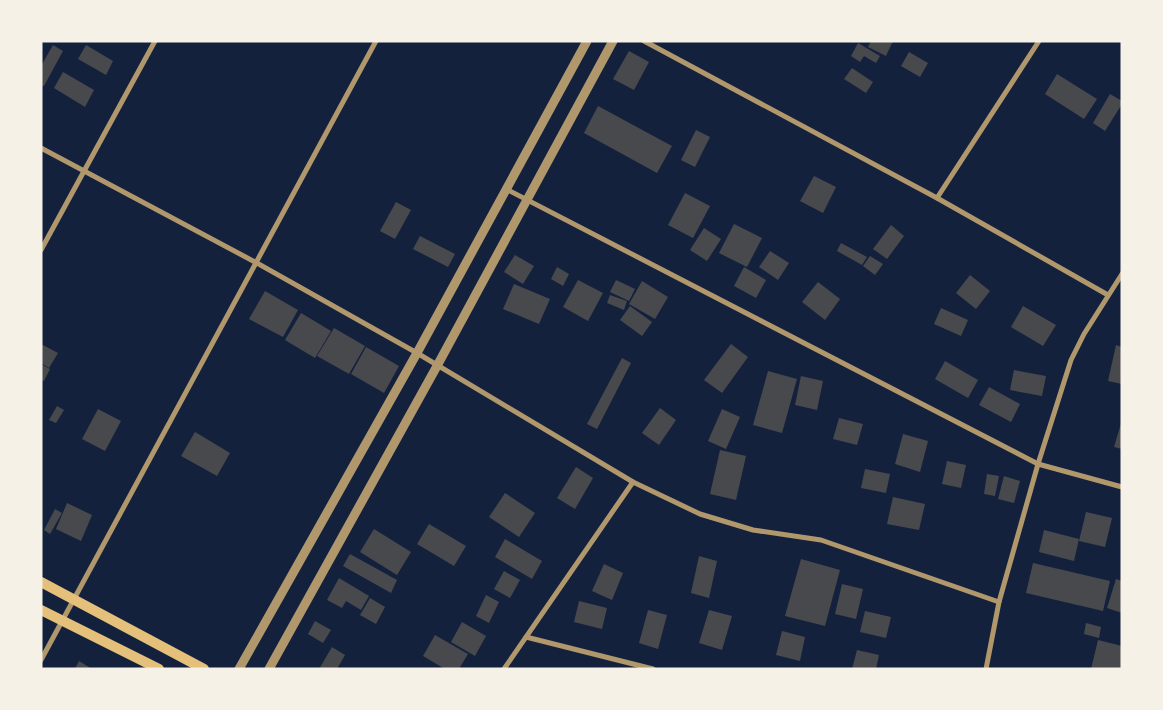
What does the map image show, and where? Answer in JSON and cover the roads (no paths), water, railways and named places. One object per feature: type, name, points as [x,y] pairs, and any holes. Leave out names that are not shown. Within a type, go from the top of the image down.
[{"type":"main road","points":[[41,582],[204,669]]},
{"type":"main road","points":[[41,610],[159,669]]},
{"type":"street","points":[[41,250],[155,41]]},
{"type":"street","points":[[41,660],[76,599],[255,262],[376,41]]},
{"type":"street","points":[[240,669],[418,353],[587,41]]},
{"type":"street","points":[[269,669],[528,200],[613,41]]},
{"type":"street","points":[[644,41],[937,198],[1108,295]]},
{"type":"street","points":[[937,198],[1039,41]]},
{"type":"street","points":[[41,148],[255,262],[418,353],[633,482],[700,514],[753,530],[821,540],[999,602]]},
{"type":"street","points":[[506,189],[1038,464],[1122,487]]},
{"type":"street","points":[[986,669],[999,602],[1038,464],[1071,360],[1084,334],[1122,274]]},
{"type":"street","points":[[504,669],[633,482]]},
{"type":"street","points":[[526,637],[653,669]]}]
